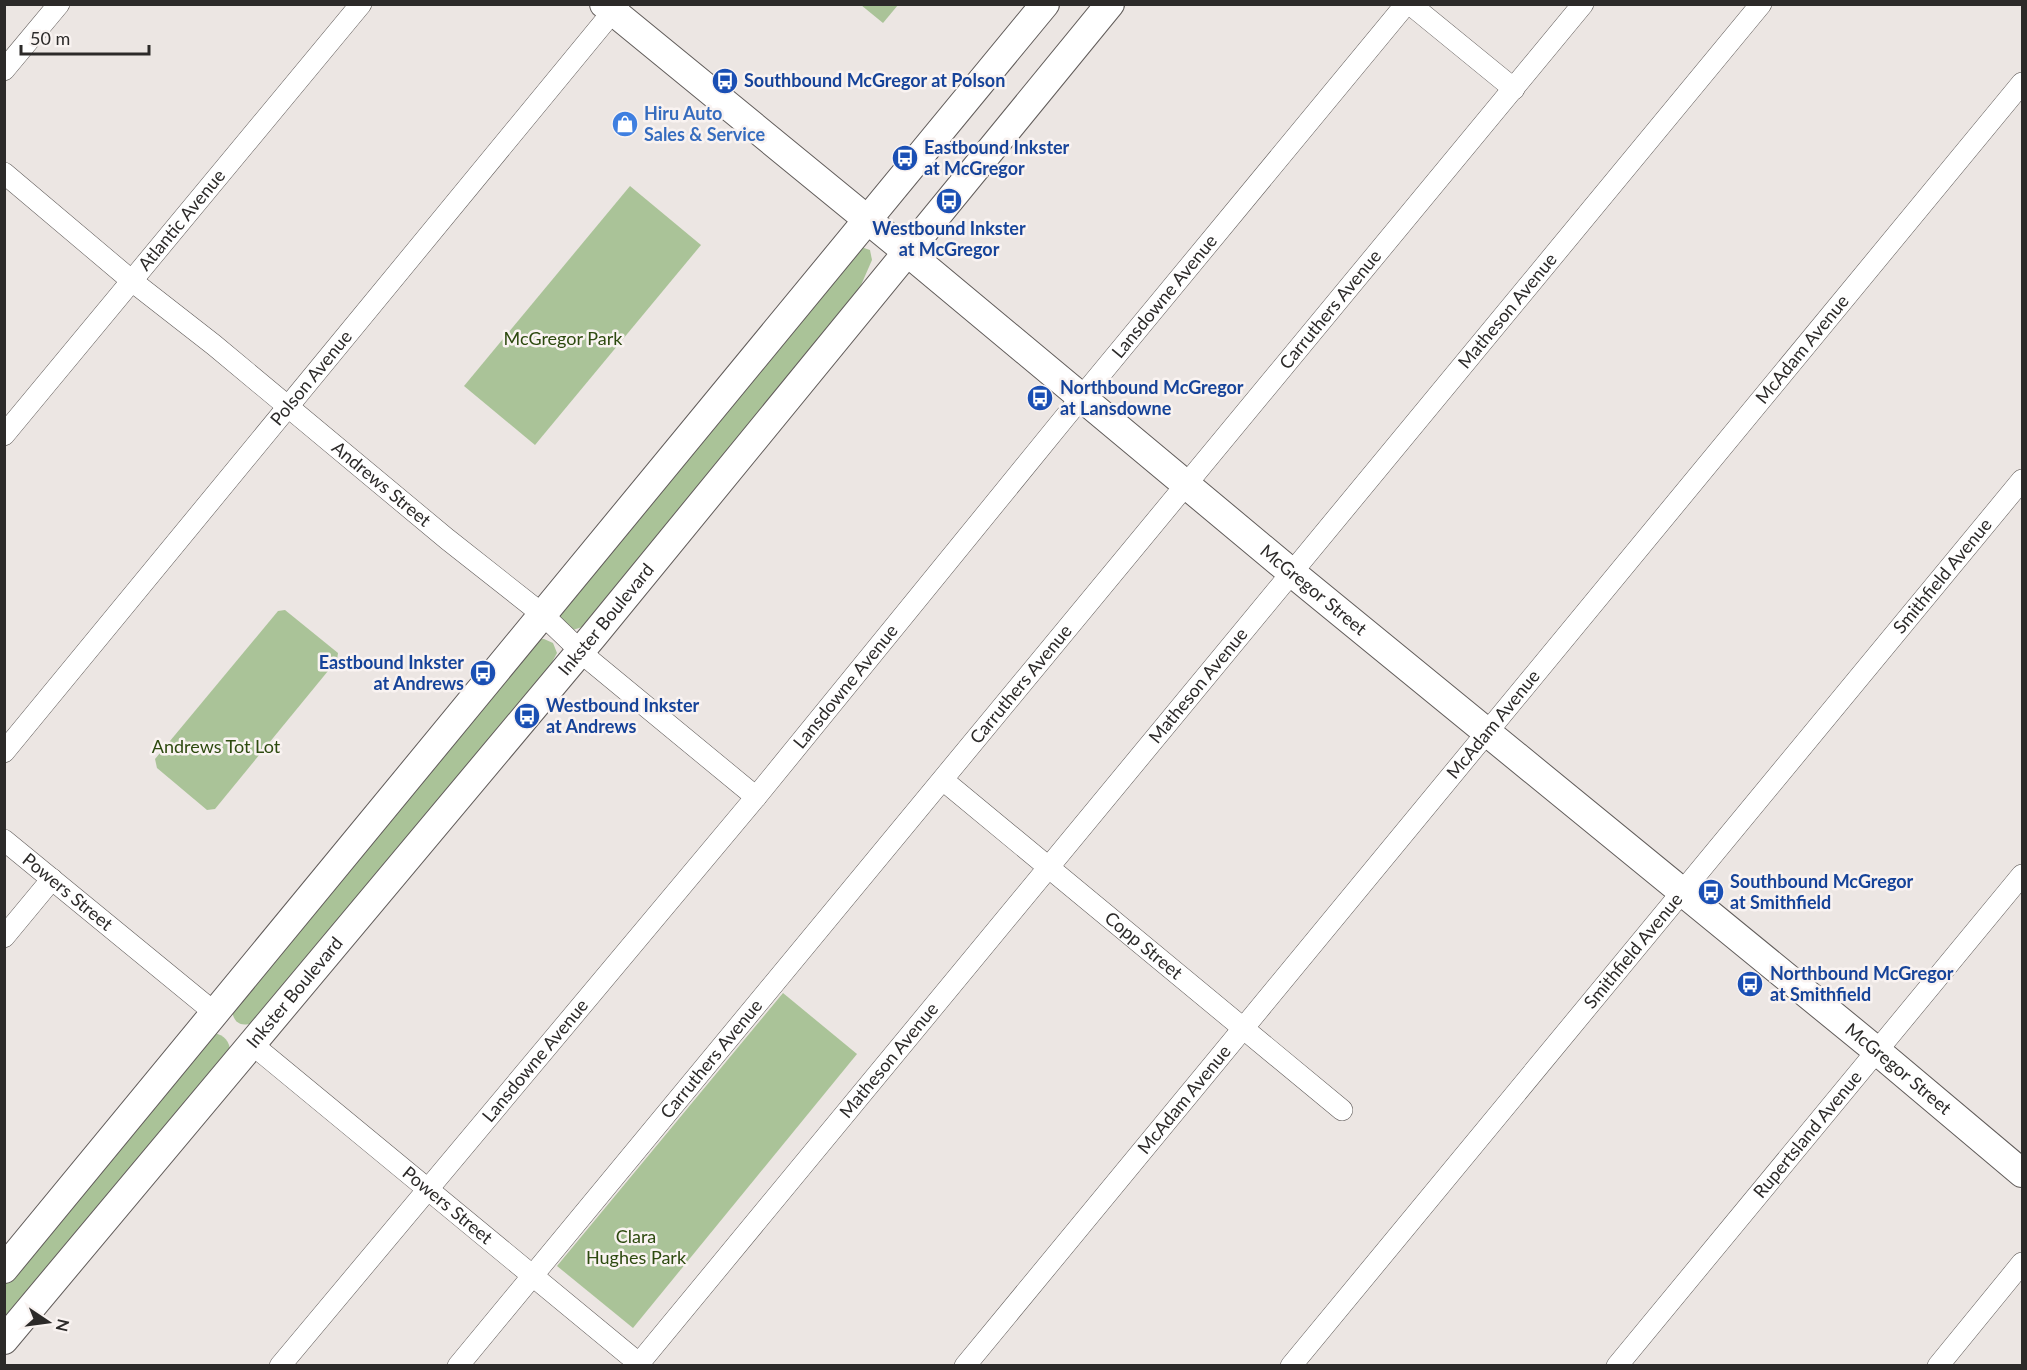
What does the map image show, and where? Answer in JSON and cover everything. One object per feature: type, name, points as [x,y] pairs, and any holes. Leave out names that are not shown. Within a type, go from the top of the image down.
[{"type":"main road","points":[[4,1269],[542,614],[869,221],[1045,4]]},
{"type":"main road","name":"Inkster Boulevard","points":[[4,1340],[581,651],[1110,4]]},
{"type":"main road","name":"McGregor Street","points":[[612,7],[1291,572],[1877,1051],[2022,1173]]},
{"type":"street","points":[[4,70],[58,4]]},
{"type":"street","name":"Atlantic Avenue","points":[[4,435],[361,4]]},
{"type":"street","points":[[1408,4],[1514,89]]},
{"type":"street","name":"Lansdowne Avenue","points":[[280,1365],[756,796],[1081,398],[1408,4]]},
{"type":"street","name":"Carruthers Avenue","points":[[458,1365],[1583,4]]},
{"type":"street","name":"Matheson Avenue","points":[[639,1365],[1761,4]]},
{"type":"street","name":"Polson Avenue","points":[[4,752],[289,408],[612,7]]},
{"type":"street","name":"McAdam Avenue","points":[[965,1365],[2022,83]]},
{"type":"street","name":"Andrews Street","points":[[4,173],[132,281],[214,345],[542,614],[581,651],[756,796]]},
{"type":"street","name":"Smithfield Avenue","points":[[1291,1365],[2022,480]]},
{"type":"street","name":"Copp Street","points":[[943,780],[1049,865],[1342,1110]]},
{"type":"street","name":"Powers Street","points":[[4,840],[215,1014]]},
{"type":"street","name":"Rupertsland Avenue","points":[[1617,1365],[2022,875]]},
{"type":"street","points":[[4,937],[52,879]]},
{"type":"street","name":"Powers Street","points":[[253,1045],[639,1365]]},
{"type":"street","points":[[1938,1365],[2022,1263]]},
{"type":"green space","points":[[861,5],[898,5],[883,23]]},
{"type":"green space","name":"McGregor Park","points":[[630,186],[701,245],[535,445],[464,386]]},
{"type":"green space","points":[[857,249],[870,250],[872,260],[858,292],[582,627],[573,630],[561,625],[557,611]]},
{"type":"green space","name":"Andrews Tot Lot","points":[[285,610],[338,653],[337,660],[215,809],[207,810],[157,768],[155,759],[278,611]]},
{"type":"green space","points":[[538,639],[553,643],[557,653],[550,666],[252,1023],[239,1023],[232,1011]]},
{"type":"green space","name":"Clara Hughes Park","points":[[783,993],[857,1054],[633,1328],[557,1266]]},
{"type":"green space","points":[[214,1033],[226,1039],[230,1052],[5,1326],[5,1280]]},
{"type":"place","name":"Southbound McGregor at Polson","points":[[725,81]]},
{"type":"place","name":"Hiru Auto Sales & Service","points":[[625,124]]},
{"type":"place","name":"Eastbound Inkster at McGregor","points":[[905,158]]},
{"type":"place","name":"Westbound Inkster at McGregor","points":[[949,201]]},
{"type":"place","name":"Northbound McGregor at Lansdowne","points":[[1040,398]]},
{"type":"place","name":"Eastbound Inkster at Andrews","points":[[483,673]]},
{"type":"place","name":"Westbound Inkster at Andrews","points":[[527,716]]},
{"type":"place","name":"Southbound McGregor at Smithfield","points":[[1711,892]]},
{"type":"place","name":"Northbound McGregor at Smithfield","points":[[1750,984]]}]
